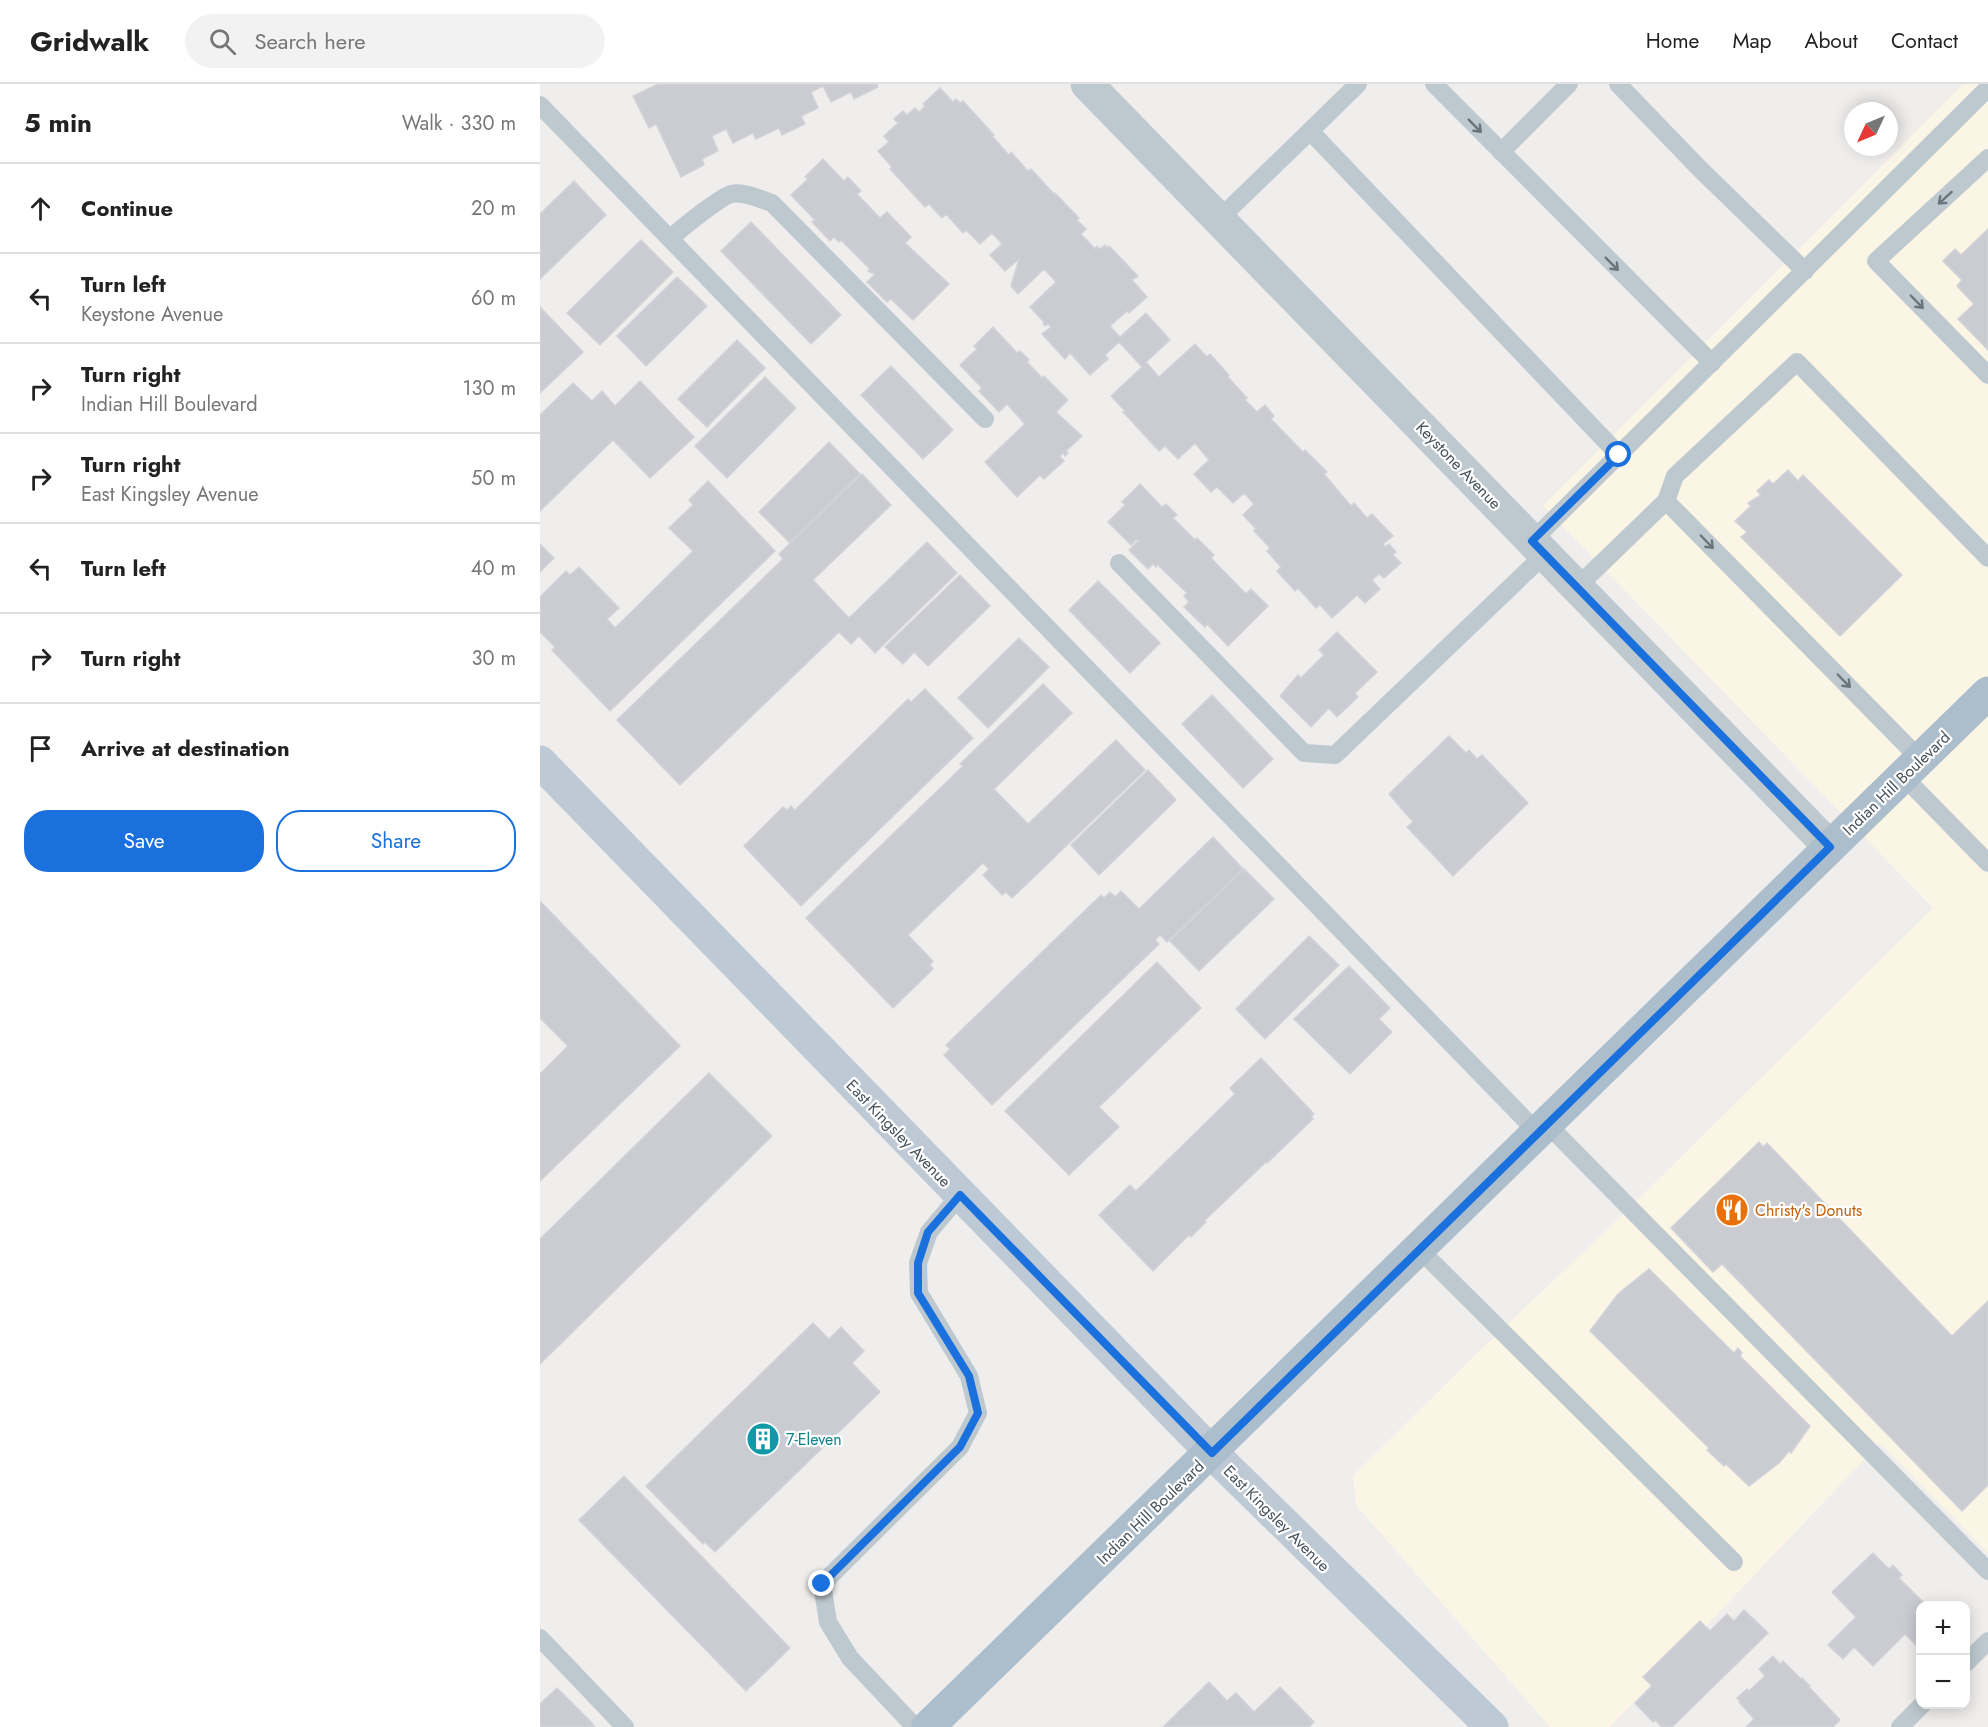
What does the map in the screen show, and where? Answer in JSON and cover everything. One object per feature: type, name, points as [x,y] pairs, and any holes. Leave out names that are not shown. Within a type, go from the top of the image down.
[{"type":"main road","name":"Indian Hill Boulevard","points":[[928,1727],[1212,1453],[1988,693]]},
{"type":"street","name":"Keystone Avenue","points":[[1087,84],[1830,847]]},
{"type":"street","name":"East Kingsley Avenue","points":[[540,762],[1212,1453],[1492,1727]]},
{"type":"lane","points":[[1219,219],[1358,84]]},
{"type":"lane","points":[[1434,84],[1712,363]]},
{"type":"lane","points":[[1501,152],[1569,84]]},
{"type":"lane","points":[[1618,84],[1699,168],[1805,271]]},
{"type":"lane","points":[[1119,563],[1304,753],[1335,755],[1539,548],[1619,455],[1988,88]]},
{"type":"lane","points":[[540,105],[1542,1129],[1988,1571]]},
{"type":"lane","points":[[1310,131],[1619,455]]},
{"type":"lane","points":[[1988,159],[1876,261],[1988,375]]},
{"type":"lane","points":[[670,239],[685,225],[730,194],[749,195],[772,203],[985,419]]},
{"type":"lane","points":[[1577,587],[1666,501],[1675,476],[1797,362],[1988,558]]},
{"type":"lane","points":[[1666,501],[1911,768],[1988,863]]},
{"type":"lane","points":[[915,1727],[850,1658],[828,1622],[822,1584],[960,1447],[978,1413],[969,1376],[918,1293],[918,1263],[928,1232],[960,1195]]},
{"type":"lane","points":[[1419,1249],[1734,1562]]},
{"type":"lane","points":[[540,1638],[625,1727]]},
{"type":"lane","points":[[1970,1658],[1988,1641]]},
{"type":"lane","points":[[1900,1727],[1918,1709]]},
{"type":"shaded area","points":[[1963,84],[1988,84],[1988,1553],[1880,1443],[1610,1727],[1550,1727],[1356,1505],[1353,1476],[1474,1356],[1611,1226],[1933,908],[1543,506],[1891,156],[1898,156],[1898,149]]},
{"type":"building","points":[[658,84],[877,84],[878,87],[854,99],[851,92],[831,102],[823,86],[811,92],[818,108],[801,116],[805,124],[782,135],[779,128],[756,139],[753,133],[733,143],[726,129],[712,136],[718,151],[702,159],[704,165],[681,177],[656,124],[649,128],[633,96]]},
{"type":"building","points":[[940,88],[953,102],[956,99],[960,103],[963,101],[1009,155],[1011,152],[1028,171],[1031,169],[1055,193],[1079,218],[1077,220],[1086,229],[1081,234],[1095,249],[1097,246],[1100,249],[1105,245],[1107,248],[1109,246],[1138,276],[1132,280],[1147,297],[1110,326],[1120,337],[1146,313],[1170,340],[1146,362],[1159,377],[1195,344],[1207,357],[1210,354],[1257,412],[1265,405],[1274,416],[1271,419],[1303,452],[1305,450],[1327,472],[1324,474],[1351,506],[1354,503],[1367,518],[1372,514],[1393,536],[1383,544],[1385,547],[1389,544],[1396,552],[1393,555],[1401,563],[1384,578],[1379,574],[1372,580],[1380,589],[1365,603],[1357,595],[1332,618],[1320,605],[1316,608],[1298,588],[1295,591],[1277,571],[1281,567],[1267,551],[1270,548],[1243,515],[1254,504],[1244,493],[1233,503],[1217,487],[1211,492],[1194,474],[1209,460],[1195,443],[1178,459],[1165,446],[1159,451],[1111,396],[1142,367],[1119,342],[1105,355],[1108,359],[1090,375],[1070,353],[1065,359],[1042,334],[1051,327],[1048,324],[1045,326],[1030,307],[1056,282],[1044,269],[1018,294],[1011,286],[1019,259],[1005,271],[990,255],[1002,244],[992,233],[980,244],[966,230],[963,233],[946,214],[942,218],[929,204],[925,207],[890,169],[892,167],[878,151],[889,142],[884,136],[898,123],[894,119],[903,111],[907,115],[915,108],[919,112],[925,106],[923,104]]},
{"type":"building","points":[[823,159],[844,181],[848,177],[861,191],[857,194],[880,218],[887,212],[911,237],[905,243],[949,284],[913,320],[891,299],[887,302],[867,282],[875,274],[868,271],[870,269],[841,240],[839,242],[834,237],[830,241],[812,222],[815,220],[791,195],[808,179],[805,177]]},
{"type":"building","points":[[574,181],[606,215],[540,279],[540,214]]},
{"type":"building","points":[[751,222],[841,315],[811,344],[721,251]]},
{"type":"building","points":[[1988,229],[1988,350],[1958,319],[1974,304],[1957,286],[1962,280],[1943,261],[1955,249],[1961,255]]},
{"type":"building","points":[[641,240],[673,272],[600,345],[567,313]]},
{"type":"building","points":[[677,277],[707,306],[646,366],[617,336]]},
{"type":"building","points":[[540,307],[583,352],[540,393]]},
{"type":"building","points":[[993,327],[1017,353],[1020,351],[1029,360],[1027,362],[1042,378],[1044,376],[1068,400],[1056,412],[1082,436],[1066,451],[1068,453],[1065,456],[1063,453],[1060,456],[1064,461],[1044,479],[1040,475],[1017,497],[985,462],[1025,424],[1007,404],[999,412],[979,391],[982,388],[960,365],[977,349],[974,346]]},
{"type":"building","points":[[737,340],[765,368],[707,427],[678,399]]},
{"type":"building","points":[[891,366],[953,430],[923,459],[861,395]]},
{"type":"building","points":[[765,377],[796,408],[727,478],[695,446]]},
{"type":"building","points":[[640,381],[694,437],[650,478],[613,440],[540,511],[540,415],[573,383],[592,401],[602,391],[615,406]]},
{"type":"building","points":[[829,442],[860,474],[790,543],[759,512]]},
{"type":"building","points":[[1788,470],[1798,481],[1803,475],[1902,575],[1840,636],[1741,537],[1747,532],[1735,521],[1751,506],[1748,503],[1761,495],[1757,491],[1769,480],[1773,484]]},
{"type":"building","points":[[862,474],[891,505],[813,580],[849,618],[927,542],[957,573],[875,653],[859,636],[851,644],[839,632],[680,785],[617,720],[783,559],[779,554]]},
{"type":"building","points":[[708,481],[775,551],[610,711],[552,650],[555,647],[540,632],[540,597],[566,571],[570,575],[579,567],[619,608],[607,619],[615,628],[693,551],[669,528],[693,505],[689,500]]},
{"type":"building","points":[[1140,484],[1162,507],[1166,504],[1177,515],[1173,518],[1214,555],[1211,558],[1246,594],[1251,589],[1268,606],[1228,646],[1207,624],[1205,627],[1184,607],[1189,602],[1184,596],[1187,593],[1158,565],[1156,567],[1153,564],[1148,569],[1129,550],[1139,540],[1137,539],[1131,545],[1108,522],[1125,505],[1122,502]]},
{"type":"building","points":[[540,544],[554,558],[540,572]]},
{"type":"building","points":[[960,575],[990,606],[928,666],[914,652],[903,664],[885,647]]},
{"type":"building","points":[[1098,581],[1160,643],[1130,673],[1069,610]]},
{"type":"building","points":[[1337,632],[1377,672],[1355,693],[1358,697],[1337,717],[1329,708],[1311,727],[1280,696],[1298,675],[1301,678],[1324,655],[1319,650]]},
{"type":"building","points":[[1019,638],[1049,667],[988,728],[958,698]]},
{"type":"building","points":[[1043,684],[1072,713],[994,789],[1028,824],[1116,740],[1145,770],[1012,898],[1006,892],[1002,895],[983,875],[989,869],[983,863],[908,935],[933,961],[930,965],[933,969],[893,1008],[806,918],[963,766],[960,764]]},
{"type":"building","points":[[925,689],[973,738],[801,906],[744,846],[783,807],[787,810],[791,806],[795,810],[908,699],[911,702]]},
{"type":"building","points":[[1212,695],[1273,759],[1243,788],[1182,724]]},
{"type":"building","points":[[1449,736],[1466,753],[1469,750],[1477,759],[1482,755],[1528,803],[1453,876],[1407,827],[1413,822],[1389,794]]},
{"type":"building","points":[[1148,770],[1176,800],[1099,875],[1071,845]]},
{"type":"building","points":[[1213,837],[1243,869],[1167,942],[1160,935],[1155,940],[1159,944],[992,1105],[944,1055],[950,1049],[946,1045],[1101,895],[1104,898],[1110,892],[1115,897],[1121,891],[1139,909]]},
{"type":"building","points":[[1244,869],[1274,899],[1199,971],[1170,941]]},
{"type":"building","points":[[540,901],[680,1046],[540,1181],[540,1074],[568,1046],[540,1018]]},
{"type":"building","points":[[1309,936],[1339,965],[1265,1039],[1236,1009]]},
{"type":"building","points":[[1157,962],[1201,1008],[1099,1107],[1119,1127],[1069,1175],[1005,1111]]},
{"type":"building","points":[[1349,966],[1390,1008],[1379,1019],[1392,1032],[1350,1074],[1294,1019]]},
{"type":"building","points":[[1261,1058],[1314,1114],[1311,1117],[1313,1119],[1153,1271],[1099,1215],[1130,1185],[1136,1191],[1235,1094],[1230,1088]]},
{"type":"building","points":[[709,1073],[772,1136],[540,1364],[540,1239]]},
{"type":"building","points":[[1759,1142],[1763,1147],[1767,1143],[1952,1336],[1988,1301],[1988,1485],[1962,1511],[1722,1264],[1713,1272],[1671,1228]]},
{"type":"building","points":[[1649,1269],[1734,1353],[1738,1348],[1742,1353],[1740,1356],[1810,1426],[1791,1453],[1789,1451],[1780,1462],[1749,1486],[1707,1450],[1709,1448],[1590,1331],[1618,1294]]},
{"type":"building","name":"7-Eleven","points":[[813,1323],[829,1339],[841,1327],[864,1351],[852,1363],[880,1392],[715,1552],[705,1542],[703,1544],[646,1486]]},
{"type":"building","points":[[624,1476],[790,1648],[746,1691],[579,1520]]},
{"type":"building","points":[[1873,1553],[1889,1569],[1893,1565],[1902,1575],[1899,1578],[1922,1601],[1916,1601],[1916,1645],[1905,1634],[1873,1666],[1854,1647],[1843,1659],[1828,1645],[1856,1617],[1832,1592]]},
{"type":"building","points":[[1744,1610],[1768,1633],[1672,1727],[1662,1727],[1655,1720],[1653,1722],[1635,1703],[1652,1686],[1643,1677],[1700,1621],[1710,1631],[1727,1614],[1734,1621]]},
{"type":"building","points":[[1773,1656],[1780,1664],[1783,1661],[1802,1678],[1840,1720],[1833,1727],[1746,1727],[1754,1719],[1737,1698],[1747,1689],[1749,1691],[1765,1676],[1759,1669]]},
{"type":"building","points":[[1209,1682],[1227,1701],[1236,1693],[1254,1712],[1280,1687],[1314,1722],[1309,1727],[1163,1727]]},
{"type":"building","points":[[557,1688],[595,1727],[540,1727],[540,1704]]},
{"type":"place","name":"Christy's Donuts","points":[[1732,1210]]},
{"type":"place","name":"7-Eleven","points":[[763,1439]]},
{"type":"route","points":[[822,1584],[960,1447],[978,1413],[969,1376],[918,1293],[918,1263],[928,1232],[960,1195],[1212,1453],[1830,847],[1532,541],[1619,455]]}]
